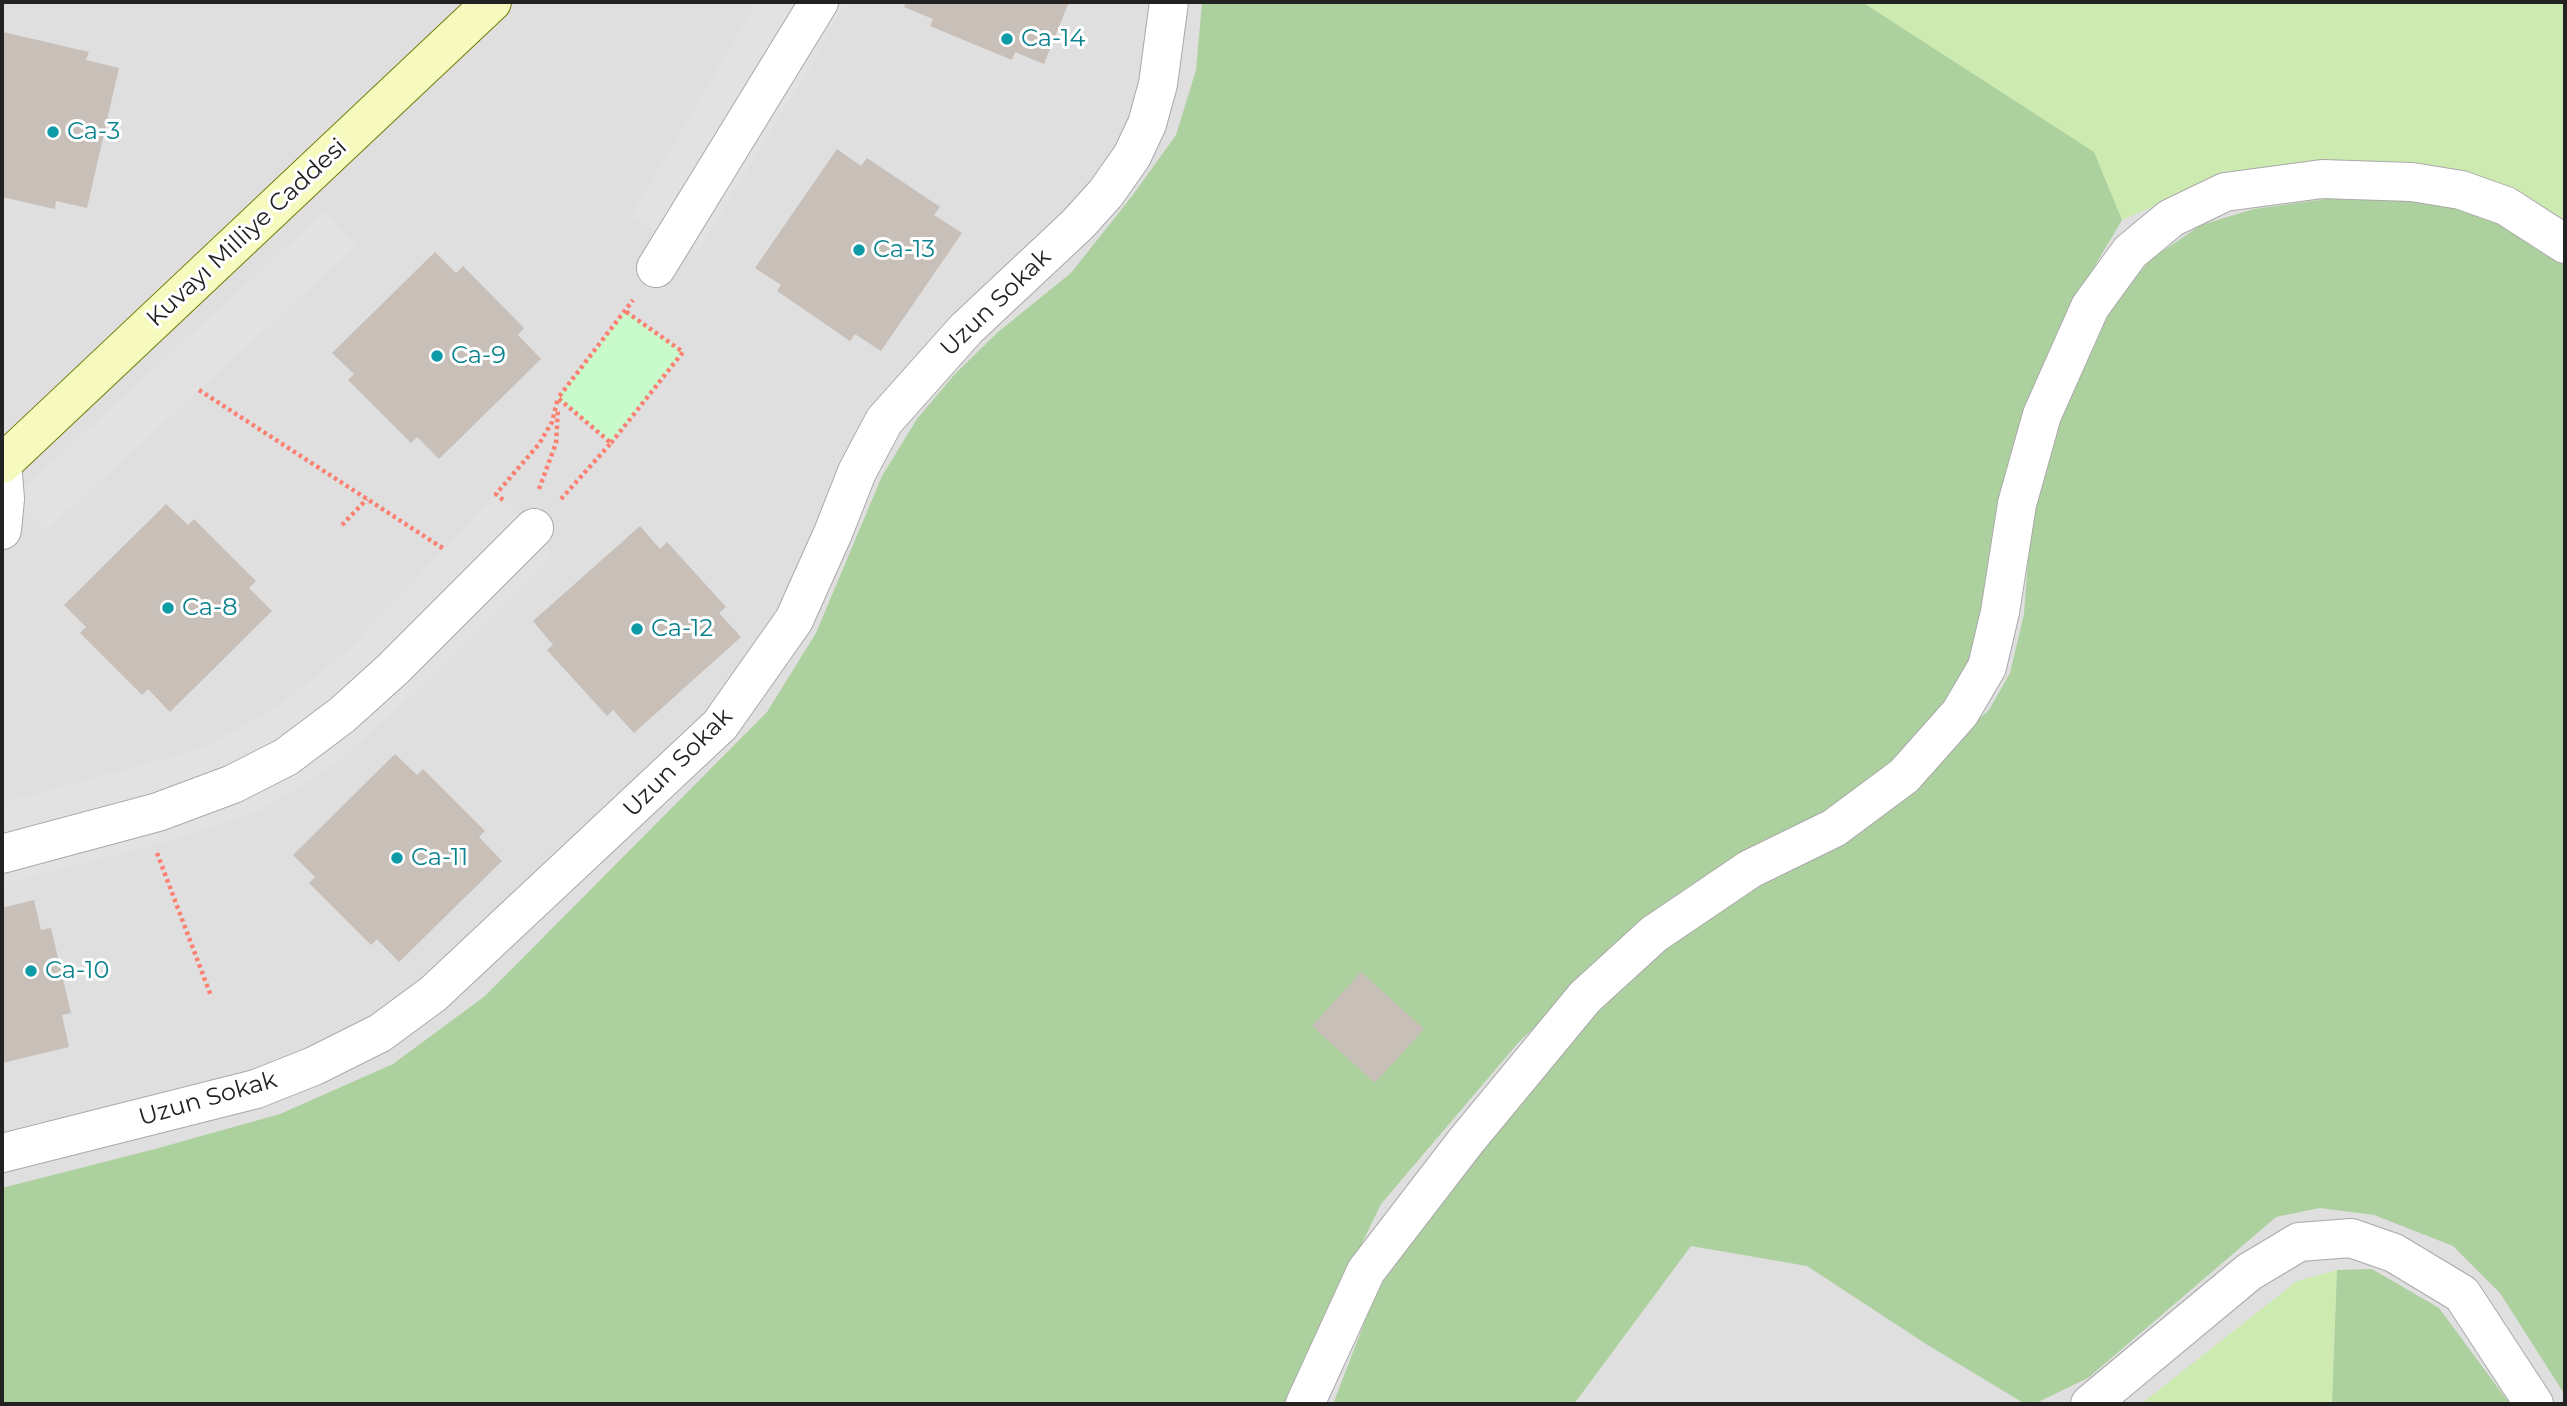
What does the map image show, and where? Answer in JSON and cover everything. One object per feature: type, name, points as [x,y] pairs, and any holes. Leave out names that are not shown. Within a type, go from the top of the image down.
[{"type":"street","name":"Kuvayı Milliye Caddesi","points":[[2,463],[492,2]]},
{"type":"street","points":[[656,268],[819,2]]},
{"type":"street","name":"Uzun Sokak","points":[[2,1153],[256,1090],[314,1066],[380,1033],[433,994],[720,726],[794,620],[857,472],[884,421],[966,329],[1078,224],[1106,193],[1132,156],[1147,124],[1158,84],[1169,2]]},
{"type":"street","points":[[1305,1404],[1366,1271],[1466,1142],[1585,997],[1654,934],[1751,869],[1834,828],[1904,776],[1960,713],[1987,667],[2000,612],[2017,505],[2042,415],[2090,307],[2130,252],[2171,218],[2225,192],[2322,179],[2412,182],[2461,190],[2506,206],[2565,244]]},
{"type":"street","points":[[2,463],[5,499],[2,530]]},
{"type":"street","points":[[2,854],[142,817],[233,784],[286,757],[342,715],[393,669],[528,523]]},
{"type":"street","points":[[2090,1404],[2249,1272],[2299,1242],[2351,1238],[2394,1253],[2462,1294],[2534,1404]]},
{"type":"path","points":[[528,523],[496,494],[539,444],[552,422],[558,398],[656,268]]},
{"type":"path","points":[[528,523],[611,443],[683,352],[625,311]]},
{"type":"path","points":[[199,390],[444,548]]},
{"type":"path","points":[[558,398],[611,443]]},
{"type":"path","points":[[528,523],[556,443],[558,398]]},
{"type":"path","points":[[342,525],[367,499]]},
{"type":"path","points":[[142,817],[211,996]]},
{"type":"shaded area","points":[[2,2],[2565,2],[2565,1404],[2,1404]]},
{"type":"shaded area","points":[[757,2],[845,2],[815,59],[697,253],[631,216]]},
{"type":"shaded area","points":[[325,211],[356,246],[46,531],[14,497]]},
{"type":"shaded area","points":[[496,494],[534,528],[553,554],[424,684],[336,764],[261,810],[141,849],[2,884],[2,803],[201,749],[280,705],[348,650]]},
{"type":"green space","points":[[1202,2],[1862,2],[2094,152],[2122,220],[2083,286],[2043,365],[2011,468],[1975,644],[1958,686],[1893,764],[1836,806],[1659,907],[1518,1043],[1381,1204],[1284,1404],[2,1404],[2,1188],[280,1114],[393,1064],[485,996],[767,712],[816,633],[882,476],[917,419],[954,375],[998,332],[1071,273],[1176,135],[1196,70]]},
{"type":"green space","points":[[1862,2],[2565,2],[2565,220],[2518,193],[2198,187],[2122,220],[2093,152]]},
{"type":"green space","points":[[2355,195],[2412,195],[2496,214],[2565,258],[2565,1395],[2500,1293],[2453,1246],[2374,1215],[2320,1208],[2276,1217],[2088,1378],[2034,1404],[2025,1404],[1926,1344],[1807,1266],[1691,1246],[1574,1404],[1333,1404],[1377,1290],[1540,1072],[1609,997],[1710,912],[1829,851],[1989,710],[2010,673],[2024,614],[2029,546],[2040,465],[2112,307],[2150,260],[2201,225],[2254,209]]},
{"type":"green space","points":[[625,311],[683,352],[611,443],[558,398]]},
{"type":"green space","points":[[2372,1269],[2439,1308],[2510,1404],[2332,1404],[2337,1270]]},
{"type":"green space","points":[[2337,1270],[2332,1404],[2141,1404],[2297,1281]]},
{"type":"building","name":"Ca-14","points":[[906,2],[1069,2],[1044,64],[1015,52],[1012,60],[930,26],[933,19],[904,7]]},
{"type":"building","name":"Ca-3","points":[[3,32],[89,52],[86,60],[119,68],[87,208],[56,201],[55,209],[2,197]]},
{"type":"building","name":"Ca-13","points":[[837,149],[861,166],[867,158],[940,207],[934,215],[962,233],[881,351],[855,334],[850,341],[777,291],[781,285],[755,268]]},
{"type":"building","name":"Ca-9","points":[[435,252],[456,273],[463,266],[524,328],[518,335],[541,359],[439,459],[417,437],[411,443],[348,380],[354,374],[332,353]]},
{"type":"building","name":"Ca-8","points":[[166,504],[188,525],[194,519],[256,581],[249,588],[272,611],[170,712],[148,689],[142,695],[80,633],[86,627],[64,605]]},
{"type":"building","name":"Ca-12","points":[[640,526],[660,549],[667,542],[726,607],[719,613],[741,637],[634,733],[613,710],[607,716],[547,650],[553,645],[533,621]]},
{"type":"building","name":"Ca-11","points":[[395,754],[417,775],[423,769],[485,831],[479,837],[502,861],[399,962],[377,939],[371,945],[309,883],[315,877],[293,855]]},
{"type":"building","name":"Ca-10","points":[[34,900],[41,930],[51,928],[71,1013],[62,1015],[69,1047],[2,1063],[2,908]]},
{"type":"building","points":[[1361,972],[1424,1029],[1375,1083],[1312,1026]]},
{"type":"place","name":"Ca-14","points":[[1007,39]]},
{"type":"place","name":"Ca-3","points":[[53,132]]},
{"type":"place","name":"Ca-13","points":[[859,250]]},
{"type":"place","name":"Ca-9","points":[[437,356]]},
{"type":"place","name":"Ca-8","points":[[168,608]]},
{"type":"place","name":"Ca-12","points":[[637,629]]},
{"type":"place","name":"Ca-11","points":[[397,858]]},
{"type":"place","name":"Ca-10","points":[[31,971]]}]
